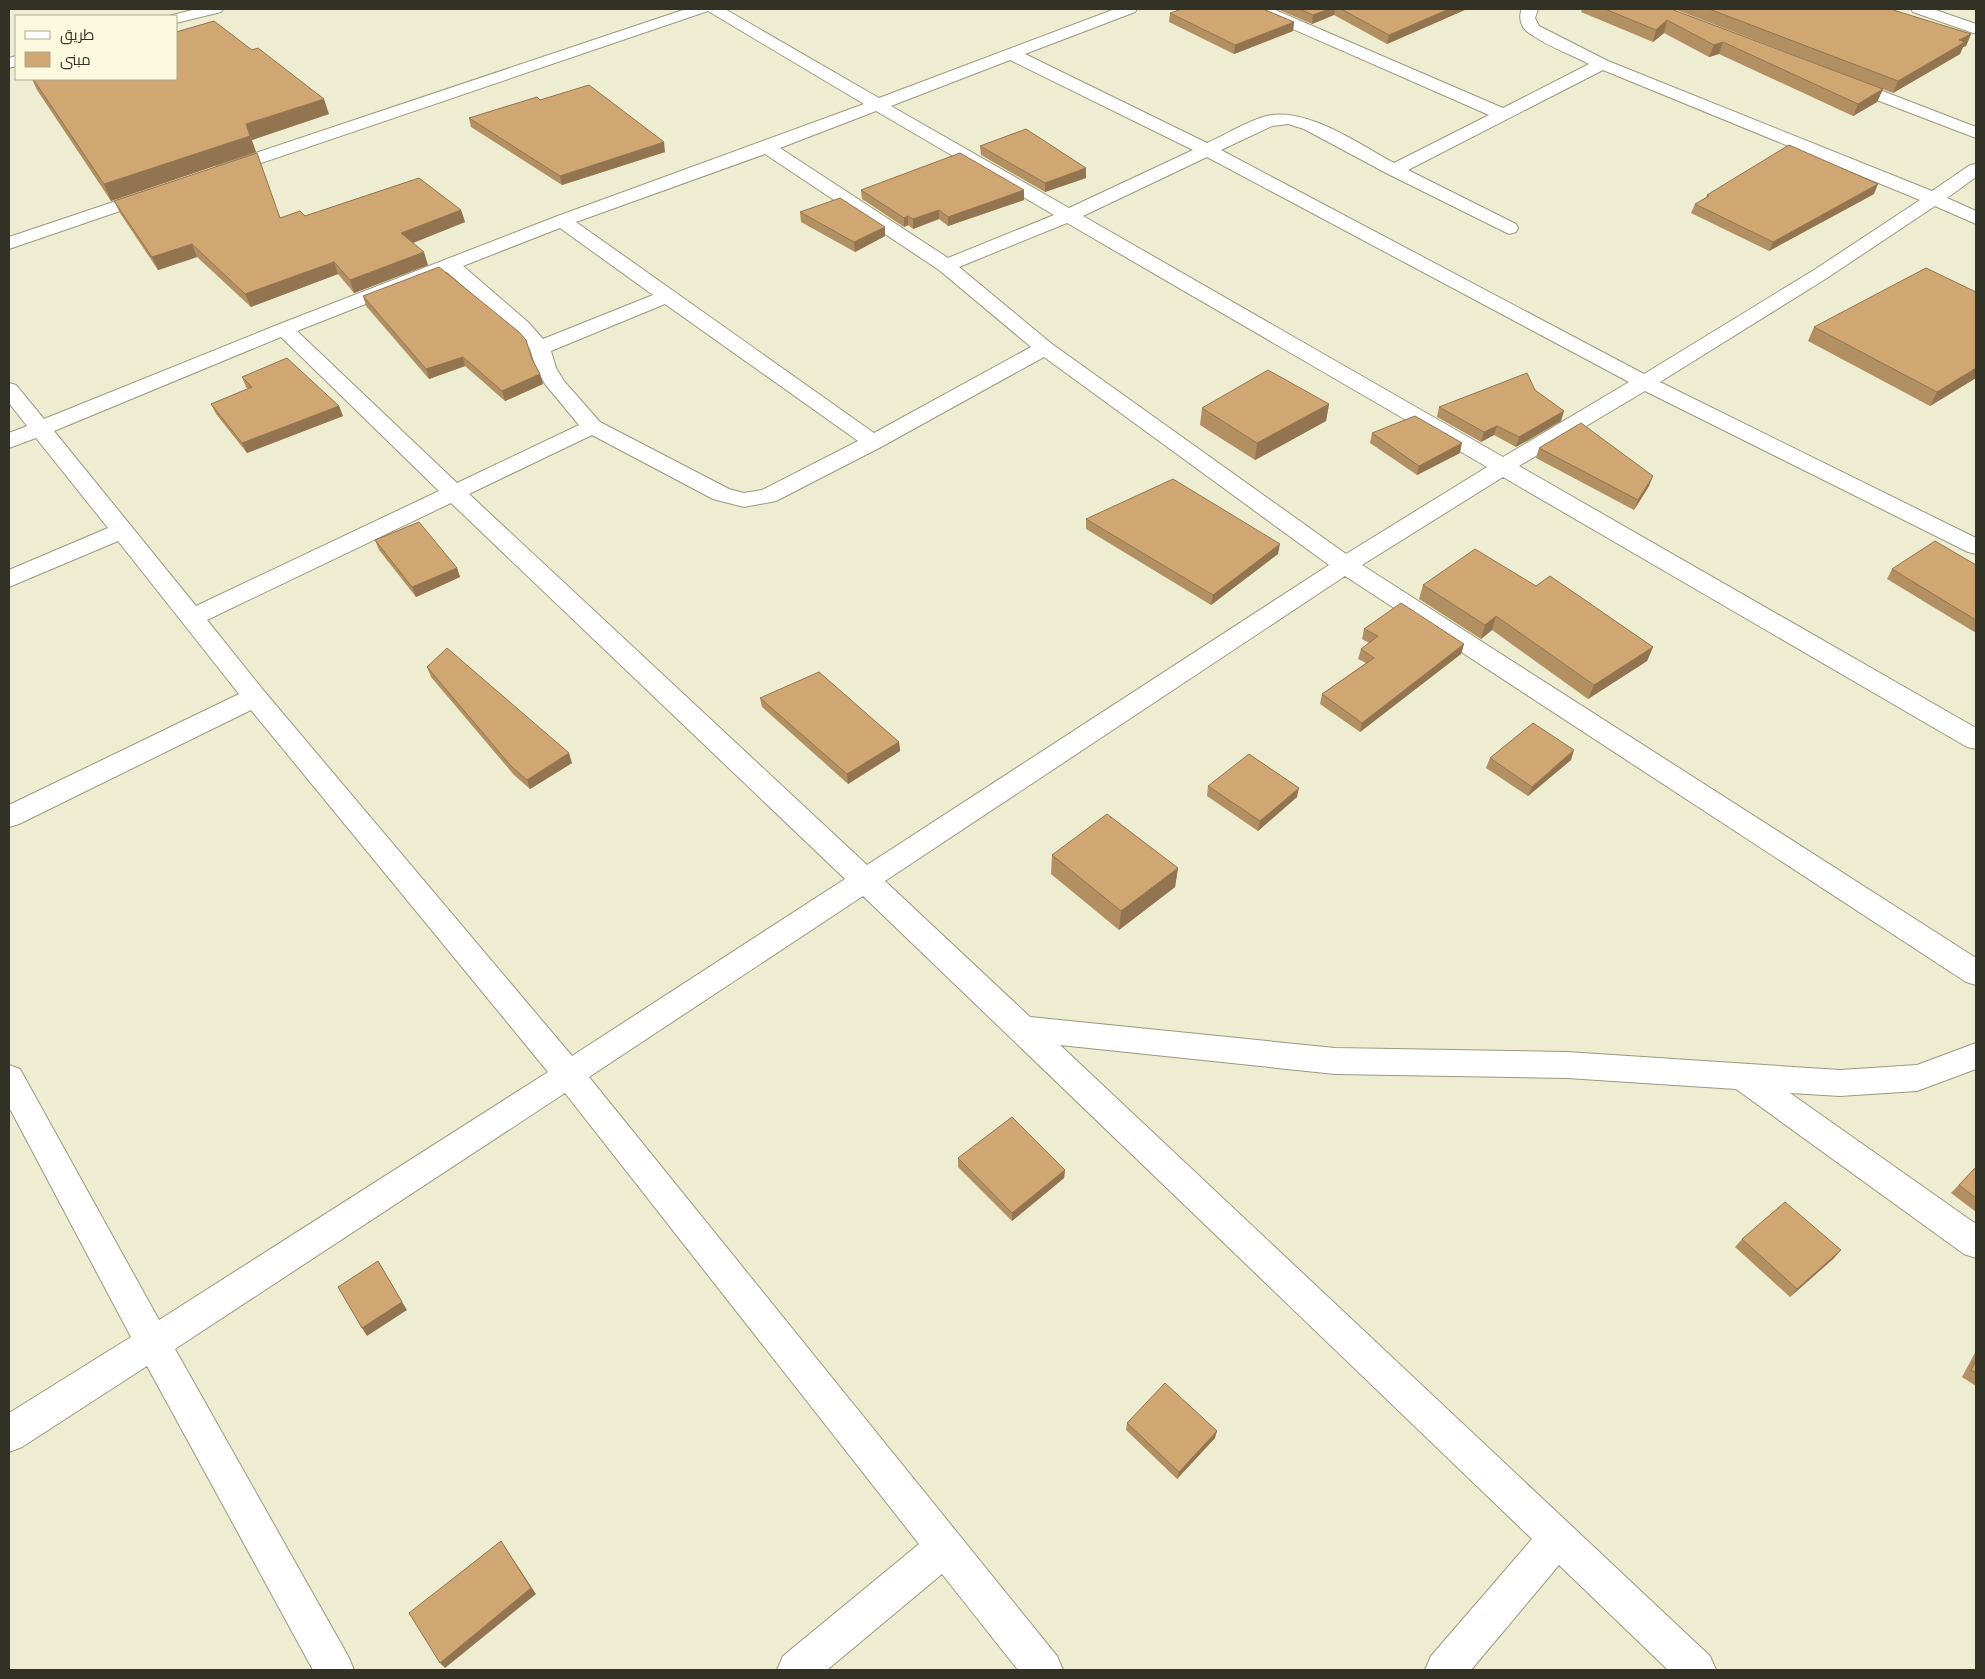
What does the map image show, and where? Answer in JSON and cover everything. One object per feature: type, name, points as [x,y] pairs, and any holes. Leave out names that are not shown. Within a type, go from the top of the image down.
[{"type":"street","points":[[178,18],[215,9]]},
{"type":"street","points":[[205,176],[700,9]]},
{"type":"street","points":[[714,9],[1068,216],[1976,740]]},
{"type":"street","points":[[1078,9],[1101,20]]},
{"type":"street","points":[[9,441],[284,329],[562,221],[767,147],[1129,9]]},
{"type":"street","points":[[1260,9],[1502,114]]},
{"type":"street","points":[[1530,9],[1528,10],[1527,18],[1533,29],[1602,64],[1935,199],[1976,218]]},
{"type":"street","points":[[1919,9],[1976,29]]},
{"type":"street","points":[[1011,54],[1207,150],[1644,382],[1976,547]]},
{"type":"street","points":[[1394,170],[1602,64]]},
{"type":"street","points":[[1830,76],[1976,133]]},
{"type":"street","points":[[946,266],[1068,216],[1268,121],[1290,119],[1310,125],[1509,228]]},
{"type":"street","points":[[767,147],[946,266],[1045,348],[1345,565],[1976,973]]},
{"type":"street","points":[[9,1434],[569,1076],[1345,565],[1799,288],[1935,199],[1976,169]]},
{"type":"street","points":[[9,243],[168,189]]},
{"type":"street","points":[[562,221],[873,442]]},
{"type":"street","points":[[450,265],[522,328],[540,348],[546,368],[555,384],[592,427],[721,494],[744,500],[768,496],[873,442],[1045,348]]},
{"type":"street","points":[[540,348],[667,296]]},
{"type":"street","points":[[284,329],[453,492],[866,880],[1696,1670]]},
{"type":"street","points":[[9,389],[255,697],[569,1076],[1043,1670]]},
{"type":"street","points":[[191,618],[592,427]]},
{"type":"street","points":[[9,579],[123,530]]},
{"type":"street","points":[[9,817],[255,697]]},
{"type":"street","points":[[1023,1029],[1335,1061],[1567,1065],[1840,1083],[1918,1078],[1976,1056]]},
{"type":"street","points":[[9,1078],[334,1670]]},
{"type":"street","points":[[1744,1078],[1976,1244]]},
{"type":"street","points":[[1445,1670],[1558,1538]]},
{"type":"street","points":[[797,1670],[945,1547]]},
{"type":"building","points":[[1182,9],[1263,9],[1294,22],[1235,45],[1170,13]]},
{"type":"building","points":[[1299,9],[1329,9],[1313,15]]},
{"type":"building","points":[[1341,9],[1449,9],[1389,35]]},
{"type":"building","points":[[1605,9],[1671,9],[1883,89],[1858,104],[1723,42],[1714,45],[1667,20],[1656,30]]},
{"type":"building","points":[[1709,9],[1890,9],[1971,34],[1959,40],[1965,42],[1898,81]]},
{"type":"building","points":[[214,21],[252,50],[258,48],[324,99],[246,124],[250,136],[104,184],[34,80],[178,80],[178,31]]},
{"type":"building","points":[[589,85],[664,142],[560,176],[469,118],[537,97],[540,100]]},
{"type":"building","points":[[1026,129],[1086,168],[1045,183],[980,146]]},
{"type":"building","points":[[1789,145],[1878,184],[1773,242],[1695,204],[1709,196],[1707,195]]},
{"type":"building","points":[[257,153],[280,218],[300,211],[305,216],[419,178],[461,210],[401,233],[424,252],[350,280],[334,262],[245,294],[192,244],[152,257],[114,201]]},
{"type":"building","points":[[960,153],[1024,190],[948,217],[939,210],[913,219],[908,216],[904,218],[861,190]]},
{"type":"building","points":[[840,198],[885,227],[854,242],[800,212]]},
{"type":"building","points":[[439,267],[519,332],[526,340],[532,359],[540,374],[502,391],[463,357],[426,369],[363,296]]},
{"type":"building","points":[[1926,268],[1976,292],[1976,368],[1937,392],[1814,327]]},
{"type":"building","points":[[287,358],[339,406],[242,443],[211,404],[252,387],[242,377]]},
{"type":"building","points":[[1268,370],[1329,404],[1257,443],[1202,408]]},
{"type":"building","points":[[1527,373],[1535,390],[1564,411],[1519,437],[1497,426],[1484,432],[1439,407]]},
{"type":"building","points":[[1415,416],[1462,443],[1419,466],[1372,433]]},
{"type":"building","points":[[1581,423],[1653,476],[1638,500],[1539,448]]},
{"type":"building","points":[[1173,479],[1280,544],[1213,595],[1086,519]]},
{"type":"building","points":[[419,522],[457,568],[412,587],[375,540]]},
{"type":"building","points":[[1935,541],[1976,565],[1976,620],[1892,569]]},
{"type":"building","points":[[1475,549],[1536,586],[1550,576],[1653,647],[1594,685],[1496,616],[1485,625],[1423,585]]},
{"type":"building","points":[[1401,603],[1464,644],[1362,723],[1322,694],[1374,658],[1361,649],[1378,636],[1364,629]]},
{"type":"building","points":[[447,648],[569,753],[527,780],[511,766],[427,667]]},
{"type":"building","points":[[819,672],[899,742],[847,774],[760,698]]},
{"type":"building","points":[[1533,723],[1574,750],[1532,787],[1490,758]]},
{"type":"building","points":[[1249,754],[1299,788],[1260,821],[1208,786]]},
{"type":"building","points":[[1107,814],[1178,868],[1121,911],[1052,855]]},
{"type":"building","points":[[1012,1117],[1065,1170],[1012,1213],[958,1158]]},
{"type":"building","points":[[1976,1167],[1976,1198],[1959,1185]]},
{"type":"building","points":[[1785,1202],[1841,1250],[1797,1289],[1742,1239]]},
{"type":"building","points":[[378,1261],[402,1302],[362,1328],[338,1287]]},
{"type":"building","points":[[1976,1360],[1976,1373],[1971,1370]]},
{"type":"building","points":[[1165,1383],[1217,1431],[1179,1472],[1127,1423]]},
{"type":"building","points":[[501,1541],[531,1588],[440,1663],[409,1613]]}]
